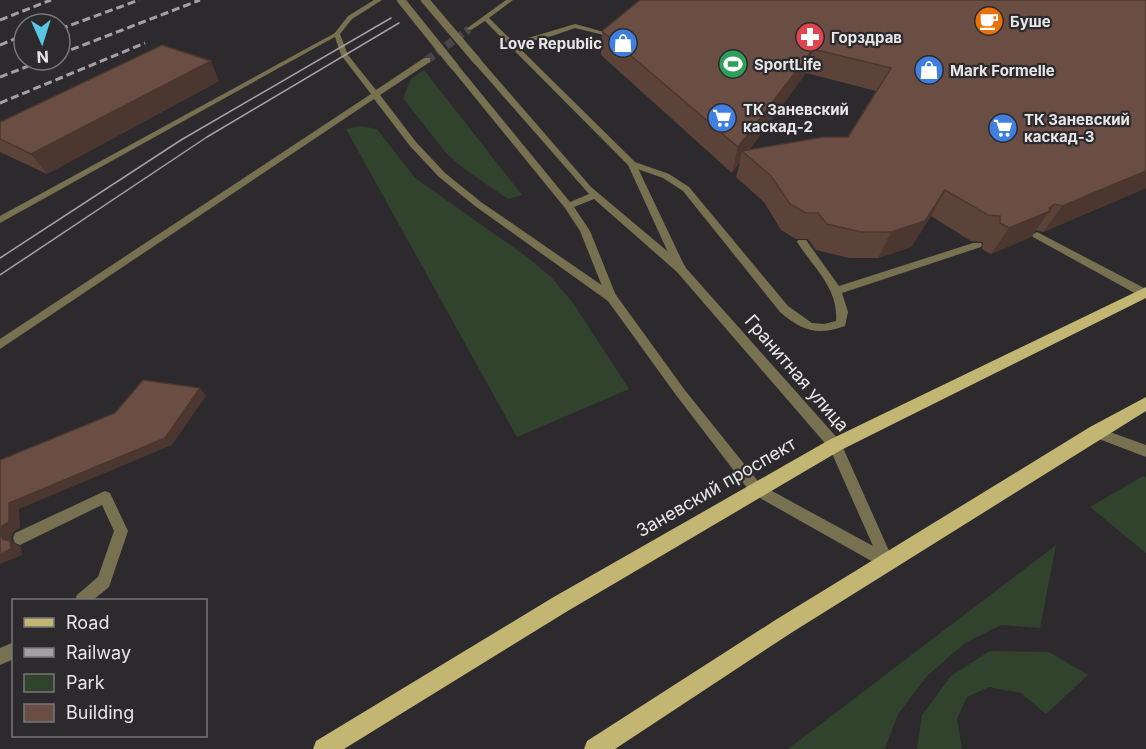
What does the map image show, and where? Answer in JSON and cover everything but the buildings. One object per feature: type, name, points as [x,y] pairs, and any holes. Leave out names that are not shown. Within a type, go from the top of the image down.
[{"type":"main road","name":"Заневский проспект","points":[[324,749],[559,605],[835,445],[1145,293]]},
{"type":"main road","points":[[595,749],[887,562],[1096,432],[1146,404]]},
{"type":"street","points":[[0,220],[337,34],[342,24],[354,14],[379,0]]},
{"type":"street","points":[[401,0],[568,207],[585,231],[612,298],[680,392],[756,489],[887,562]]},
{"type":"street","points":[[425,0],[595,195],[681,268]]},
{"type":"street","points":[[469,29],[510,0]]},
{"type":"street","name":"Гранитная улица","points":[[485,17],[632,164],[681,268],[835,445],[887,562]]},
{"type":"street","points":[[512,44],[575,26],[612,35]]},
{"type":"street","points":[[337,34],[345,55],[413,144],[442,175],[478,204],[612,298]]},
{"type":"street","points":[[0,345],[427,60]]},
{"type":"street","points":[[632,164],[666,176],[686,189],[784,309],[801,324],[826,330],[841,322],[844,310],[837,291],[802,242]]},
{"type":"street","points":[[568,207],[595,195]]},
{"type":"street","points":[[1037,235],[1145,293]]},
{"type":"street","points":[[837,291],[977,245]]},
{"type":"street","points":[[1096,432],[1146,451]]},
{"type":"street","points":[[20,538],[105,497],[122,531],[104,582],[83,599]]},
{"type":"green space","points":[[424,70],[522,195],[508,199],[463,168],[446,153],[403,98],[411,79]]},
{"type":"green space","points":[[360,126],[377,129],[415,178],[527,257],[551,277],[573,303],[629,389],[517,437],[346,129]]},
{"type":"green space","points":[[1143,476],[1146,477],[1146,553],[1090,507]]},
{"type":"green space","points":[[1056,545],[1040,628],[1001,625],[965,643],[927,676],[898,714],[885,749],[788,749]]},
{"type":"green space","points":[[990,651],[1049,652],[1088,675],[1046,714],[1021,693],[989,687],[967,697],[957,719],[962,749],[917,749],[922,715],[951,676]]},
{"type":"tunnel","points":[[427,60],[469,29]]},
{"type":"tram line","points":[[0,258],[181,140],[391,18]]},
{"type":"tram line","points":[[0,275],[207,137],[399,23]]},
{"type":"railway","points":[[0,20],[51,0]]},
{"type":"railway","points":[[72,25],[139,0]]},
{"type":"railway","points":[[72,49],[200,0]]},
{"type":"railway","points":[[0,45],[12,40]]},
{"type":"railway","points":[[0,103],[145,43]]},
{"type":"railway","points":[[0,77],[13,72]]},
{"type":"place","name":"Буше","points":[[989,21]]},
{"type":"place","name":"Горздрав","points":[[810,37]]},
{"type":"place","name":"Love Republic","points":[[623,43]]},
{"type":"place","name":"SportLife","points":[[733,64]]},
{"type":"place","name":"Mark Formelle","points":[[929,70]]},
{"type":"place","name":"ТК Заневский каскад-2","points":[[722,118]]},
{"type":"place","name":"ТК Заневский каскад-3","points":[[1003,128]]}]
